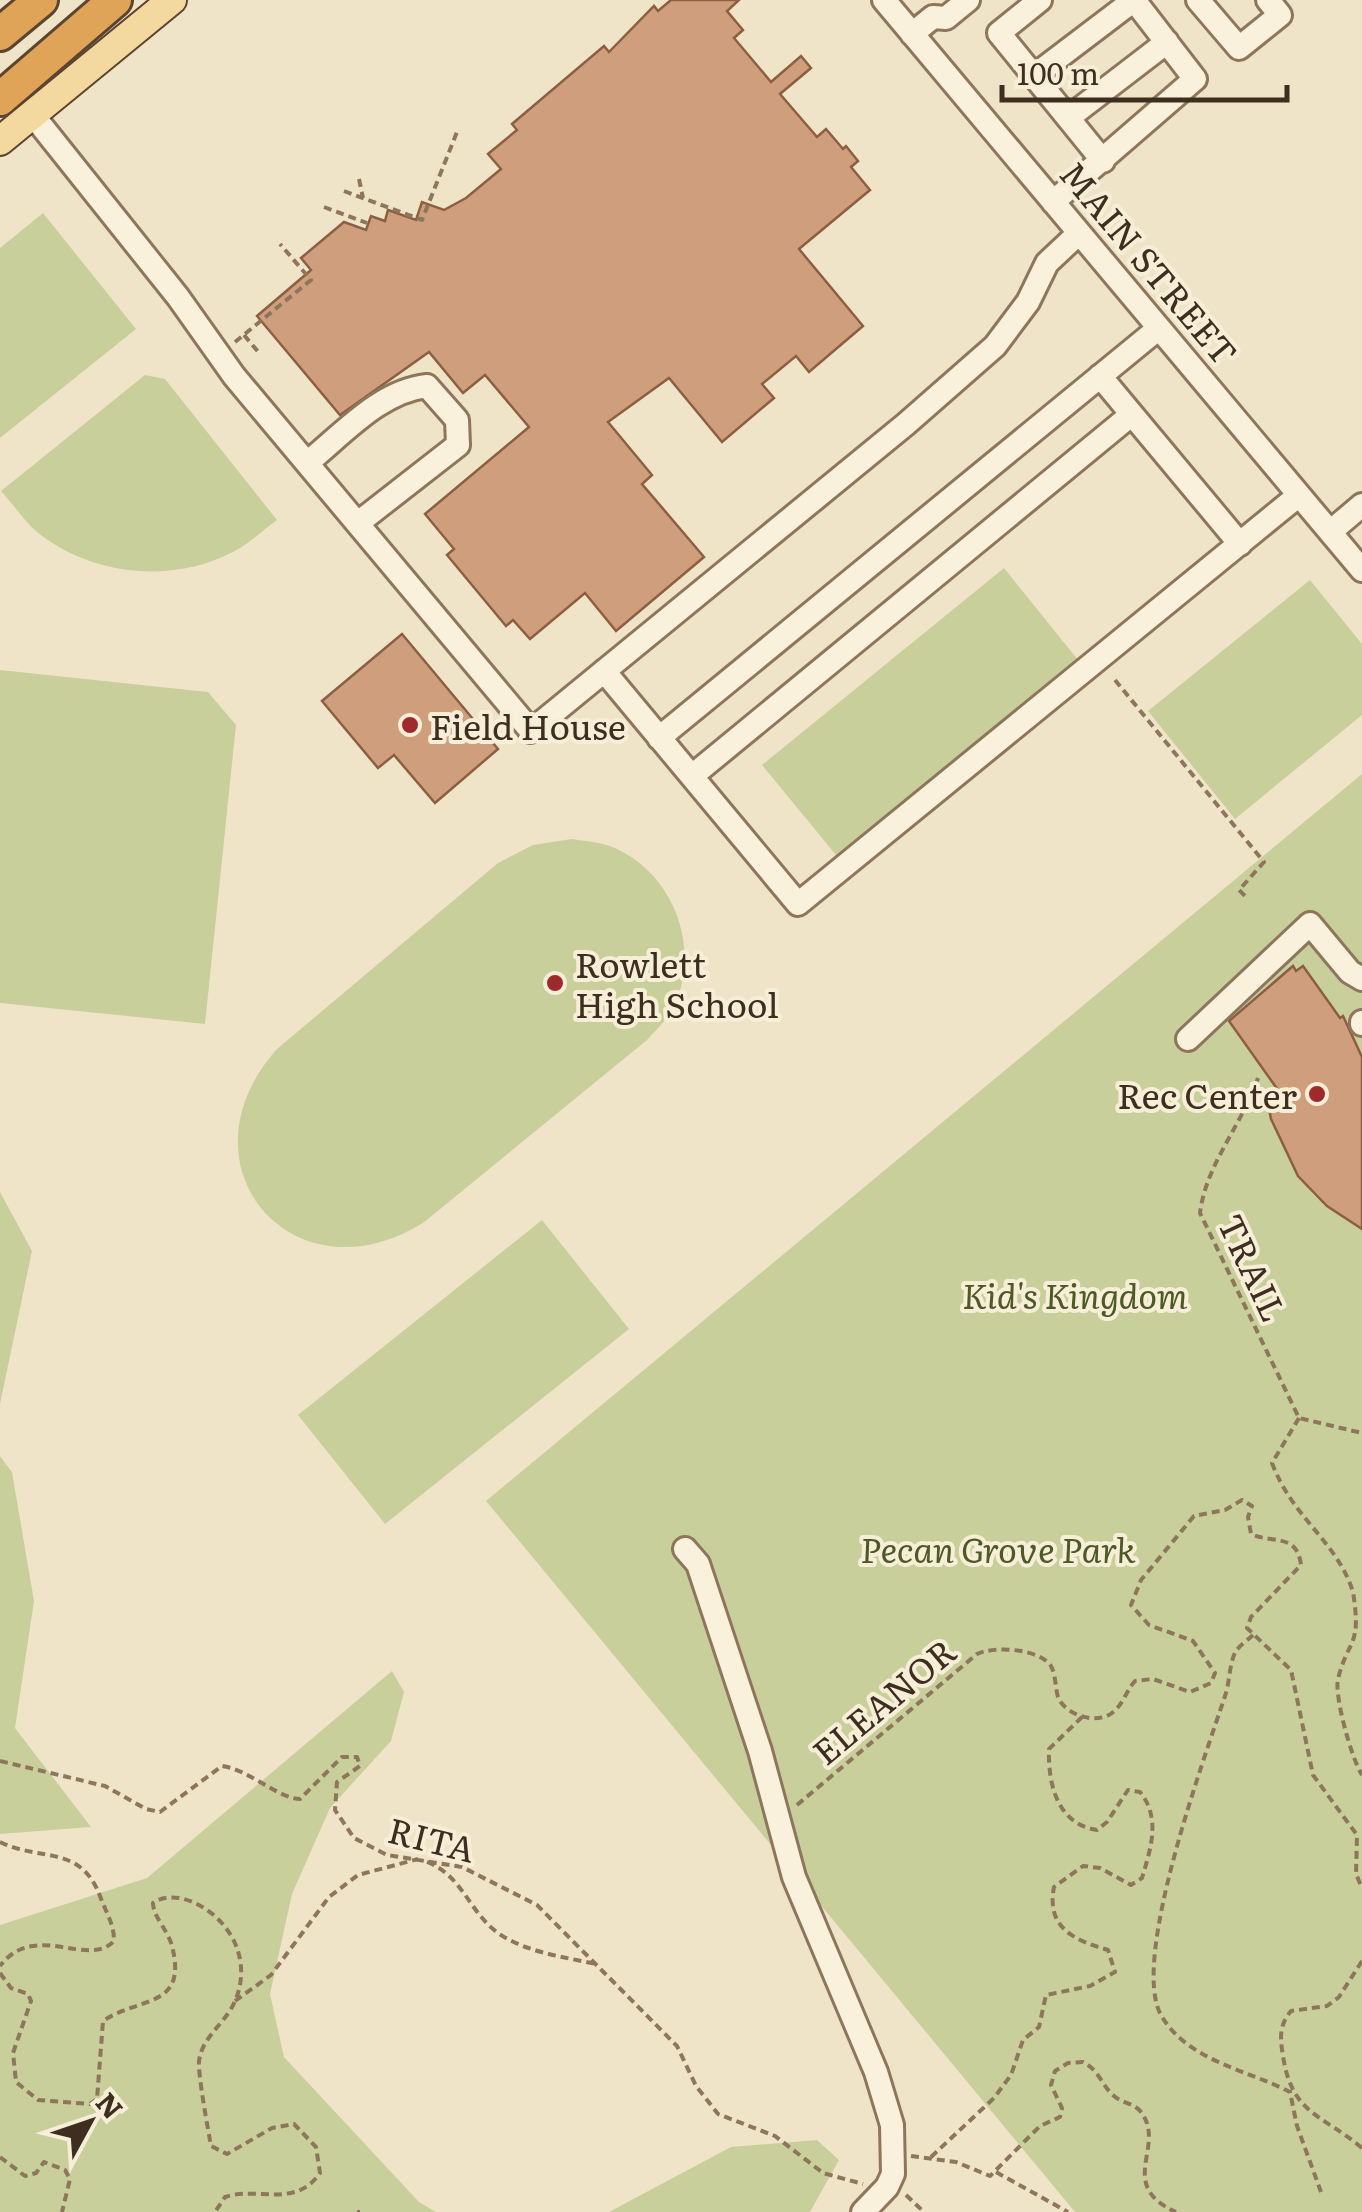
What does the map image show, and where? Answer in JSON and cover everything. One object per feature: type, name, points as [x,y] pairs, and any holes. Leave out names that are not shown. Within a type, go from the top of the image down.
[{"type":"highway","points":[[0,34],[42,0]]},
{"type":"highway","points":[[0,98],[115,0]]},
{"type":"main road","points":[[0,141],[172,0]]},
{"type":"street","name":"MAIN STREET","points":[[884,0],[1362,570]]},
{"type":"street","points":[[912,34],[936,9],[946,18],[968,0]]},
{"type":"street","points":[[1040,0],[999,32],[1103,161]]},
{"type":"street","points":[[1034,76],[1134,0],[1194,79],[1053,202]]},
{"type":"street","points":[[1198,0],[1238,48],[1280,15],[1268,0]]},
{"type":"street","points":[[1068,118],[1167,42]]},
{"type":"street","points":[[32,114],[178,297],[234,376],[531,731],[906,424],[994,346],[1028,302],[1046,262],[1079,232]]},
{"type":"street","points":[[659,738],[1159,328]]},
{"type":"street","points":[[1100,376],[1240,544]]},
{"type":"street","points":[[308,463],[376,406],[406,388],[428,386],[457,420],[458,445],[358,524]]},
{"type":"street","points":[[692,776],[1131,415]]},
{"type":"street","points":[[604,671],[798,904],[1300,496]]},
{"type":"street","points":[[1330,532],[1362,505]]},
{"type":"street","points":[[1188,1039],[1310,924],[1350,972],[1362,979]]},
{"type":"street","points":[[685,1549],[698,1564],[817,1938],[876,2072],[892,2126],[893,2174],[888,2188],[862,2212]]},
{"type":"path","points":[[344,190],[422,220],[457,132]]},
{"type":"path","points":[[359,179],[363,198]]},
{"type":"path","points":[[324,207],[368,223]]},
{"type":"path","points":[[233,344],[311,280],[280,244]]},
{"type":"path","points":[[244,335],[260,354]]},
{"type":"path","points":[[1115,680],[1264,862],[1239,890],[1248,898]]},
{"type":"path","name":"TRAIL","points":[[1258,1078],[1246,1115],[1204,1184],[1200,1213],[1300,1418]]},
{"type":"path","points":[[1362,1434],[1300,1418],[1272,1463],[1284,1494],[1333,1551],[1353,1592],[1361,1637],[1338,1680],[1342,1713],[1362,1775]]},
{"type":"path","points":[[931,2157],[994,2098],[1011,2075],[1023,2040],[1040,2027],[1046,1995],[1090,1986],[1116,1972],[1108,1950],[1074,1940],[1060,1928],[1050,1908],[1054,1888],[1082,1866],[1100,1868],[1131,1885],[1142,1878],[1153,1830],[1152,1807],[1140,1792],[1128,1790],[1108,1822],[1097,1830],[1072,1821],[1057,1802],[1048,1773],[1049,1750],[1082,1716],[1108,1716],[1135,1681],[1153,1679],[1190,1692],[1211,1684],[1215,1673],[1192,1640],[1149,1626],[1131,1605],[1141,1580],[1202,1511],[1226,1510],[1242,1500],[1252,1506],[1248,1518],[1251,1534],[1290,1540],[1299,1550],[1301,1565],[1251,1617],[1247,1628],[1292,1670],[1313,1775],[1356,1835],[1356,1874],[1362,1888]]},
{"type":"path","points":[[1252,1634],[1234,1653],[1227,1692],[1204,1754],[1164,1904],[1155,1950],[1155,1990],[1161,2015],[1188,2043],[1219,2066],[1248,2070],[1290,2092],[1305,2109],[1362,2148]]},
{"type":"path","name":"ELEANOR","points":[[779,1821],[976,1654],[989,1648],[1043,1658],[1052,1667],[1058,1699],[1082,1716]]},
{"type":"path","name":"RITA","points":[[0,1761],[105,1786],[146,1809],[160,1812],[222,1766],[260,1778],[291,1799],[300,1799],[330,1766],[350,1755],[357,1757],[360,1766],[337,1782],[335,1810],[342,1824],[370,1850],[462,1866],[537,1906],[677,2046],[696,2086],[718,2114],[775,2136],[823,2173],[888,2188]]},
{"type":"path","points":[[0,1842],[78,1862],[92,1876],[114,1926],[114,1942],[100,1950],[41,1944],[14,1952],[0,1966]]},
{"type":"path","points":[[215,2212],[224,2197],[288,2195],[312,2185],[320,2174],[316,2147],[294,2124],[272,2128],[226,2154],[211,2146],[200,2056],[235,2001],[271,1975],[329,1897],[358,1876],[420,1859],[445,1868],[498,1932],[536,1950],[596,1964]]},
{"type":"path","points":[[0,1973],[11,1988],[28,1994],[31,2001],[13,2052],[16,2082],[38,2100],[76,2106],[96,2099],[103,2021],[166,1994],[174,1984],[172,1946],[152,1909],[159,1898],[172,1897],[198,1905],[236,1939],[241,1955],[235,2001]]},
{"type":"path","points":[[1321,2192],[1296,2126],[1280,2033],[1291,2010],[1327,2006],[1339,1997],[1362,1960]]},
{"type":"path","points":[[896,2156],[931,2157],[990,2176],[1040,2126],[1053,2124],[1060,2117],[1062,2108],[1051,2085],[1056,2071],[1068,2063],[1083,2062],[1114,2096],[1140,2110],[1149,2128],[1143,2180],[1154,2199],[1176,2212]]},
{"type":"path","points":[[0,2158],[25,2176],[36,2173],[44,2162],[64,2170],[70,2179],[62,2212]]},
{"type":"path","points":[[996,2172],[1068,2212]]},
{"type":"path","points":[[888,2188],[913,2198],[924,2212]]},
{"type":"green space","points":[[43,213],[136,329],[0,438],[0,248]]},
{"type":"green space","points":[[145,375],[165,379],[277,520],[239,549],[184,569],[132,570],[82,558],[37,532],[1,491]]},
{"type":"green space","points":[[1004,568],[1091,676],[850,872],[762,765]]},
{"type":"green space","points":[[1310,580],[1362,644],[1362,715],[1235,819],[1148,711]]},
{"type":"green space","points":[[0,670],[208,692],[236,725],[205,1024],[0,1003]]},
{"type":"green space","name":"Pecan Grove Park","points":[[1362,774],[1362,2212],[1075,2212],[486,1501]]},
{"type":"green space","points":[[572,839],[606,845],[632,857],[666,893],[677,914],[685,962],[681,987],[670,1014],[647,1040],[423,1223],[375,1243],[330,1246],[292,1234],[262,1210],[243,1176],[238,1136],[248,1093],[277,1049],[498,863],[533,845]]},
{"type":"green space","points":[[0,1192],[32,1251],[0,1404]]},
{"type":"green space","points":[[542,1220],[629,1329],[385,1524],[298,1415]]},
{"type":"green space","points":[[0,1456],[12,1472],[34,1601],[15,1728],[91,1827],[0,1834]]},
{"type":"green space","points":[[392,1671],[404,1692],[391,1741],[330,1808],[292,1894],[270,1994],[284,2057],[419,2202],[436,2212],[0,2212],[0,1925],[147,1878]]},
{"type":"green space","points":[[817,2140],[839,2160],[810,2212],[609,2212],[731,2147]]},
{"type":"building","points":[[671,0],[739,0],[727,11],[743,30],[734,38],[771,82],[801,56],[811,68],[780,94],[817,137],[826,129],[843,149],[846,146],[858,161],[851,167],[870,190],[799,249],[863,326],[809,372],[796,356],[762,384],[774,398],[722,442],[669,378],[608,422],[652,475],[642,484],[704,557],[616,631],[585,593],[530,639],[513,620],[506,626],[447,555],[454,549],[425,514],[529,427],[485,375],[463,393],[429,352],[340,415],[257,316],[311,270],[301,258],[344,222],[366,230],[371,216],[385,221],[388,210],[416,220],[422,202],[444,210],[466,198],[501,169],[488,154],[517,130],[512,124],[604,46],[609,52],[654,6],[658,11]]},
{"type":"building","name":"Field House","points":[[402,634],[498,749],[435,803],[394,755],[378,768],[322,701]]},
{"type":"building","name":"Rec Center","points":[[1293,966],[1296,971],[1303,966],[1340,1018],[1343,1016],[1362,1057],[1362,1229],[1327,1206],[1298,1176],[1271,1119],[1267,1098],[1278,1090],[1229,1021]]},
{"type":"place","name":"Field House","points":[[410,725]]},
{"type":"place","name":"Rowlett High School","points":[[555,983]]},
{"type":"place","name":"Rec Center","points":[[1317,1094]]},
{"type":"park label","name":"Kid's Kingdom","points":[[1075,1294]]}]
